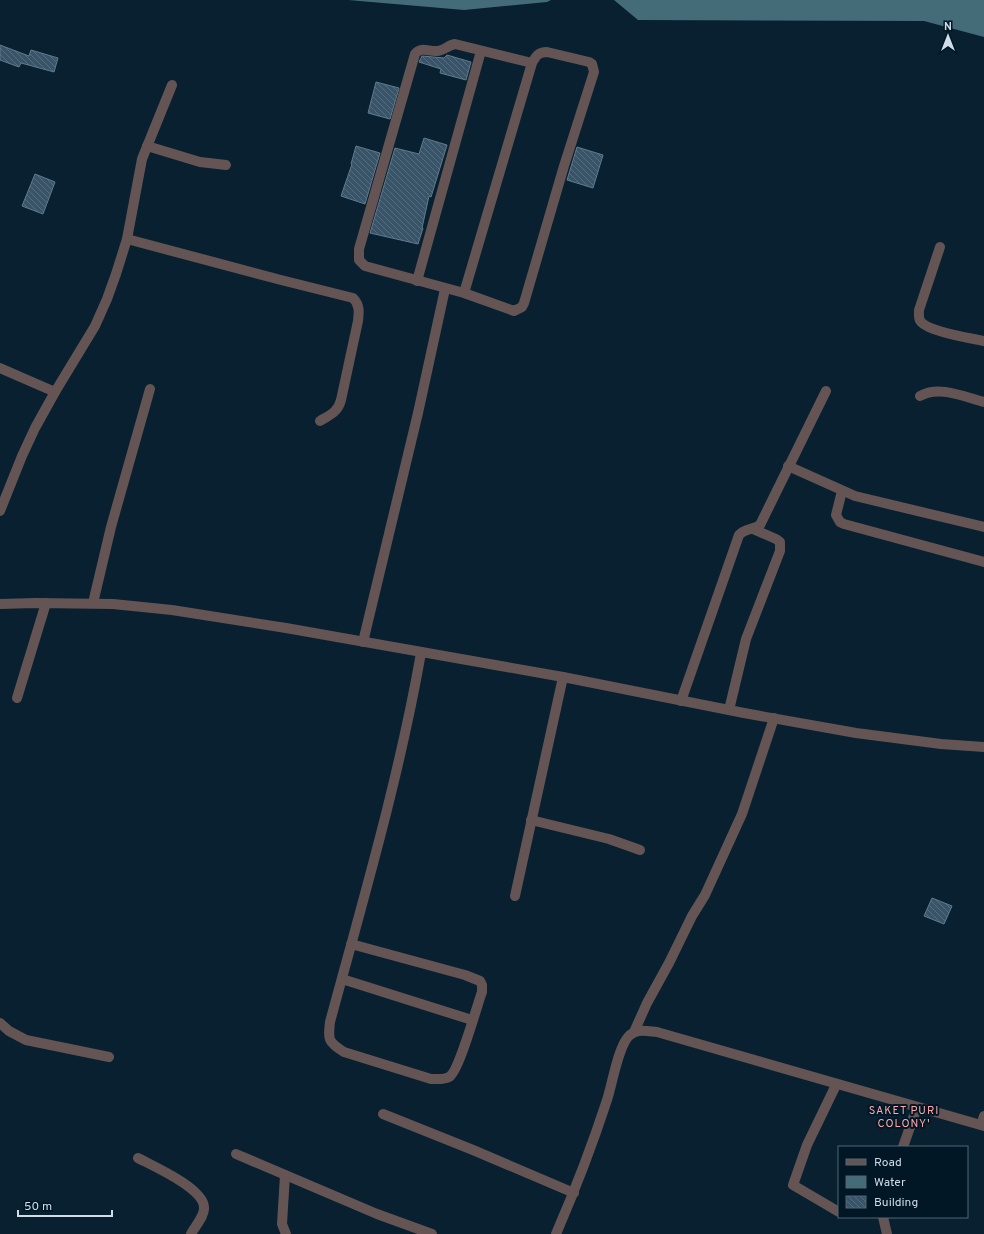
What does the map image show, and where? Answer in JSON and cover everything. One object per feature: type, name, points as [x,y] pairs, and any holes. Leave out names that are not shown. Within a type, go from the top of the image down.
[{"type":"street","points":[[464,294],[532,63],[536,55],[539,52],[546,52],[561,55],[589,62],[594,68],[593,78],[564,166],[522,307],[519,310],[510,310],[464,294],[365,266],[359,260],[359,250],[417,51],[438,51],[455,44],[532,63]]},
{"type":"street","points":[[417,281],[481,51]]},
{"type":"street","points":[[0,511],[35,428],[95,326],[107,299],[127,239],[136,184],[142,159],[172,85]]},
{"type":"street","points":[[147,146],[200,162],[226,165]]},
{"type":"street","points":[[127,239],[353,298],[358,302],[358,321],[339,408],[335,412],[320,420]]},
{"type":"street","points":[[940,247],[919,310],[918,316],[920,321],[937,330],[984,341]]},
{"type":"street","points":[[363,642],[418,413],[445,289]]},
{"type":"street","points":[[0,368],[55,392]]},
{"type":"street","points":[[93,603],[111,527],[150,389]]},
{"type":"street","points":[[681,701],[739,535],[745,530],[753,529],[760,525],[826,391]]},
{"type":"street","points":[[920,396],[930,392],[942,392],[984,402]]},
{"type":"street","points":[[788,466],[855,496],[984,527]]},
{"type":"street","points":[[842,491],[836,511],[836,515],[840,522],[984,562]]},
{"type":"street","points":[[729,710],[746,640],[780,552],[780,542],[753,529]]},
{"type":"street","points":[[18,698],[46,603]]},
{"type":"street","points":[[0,604],[93,603],[172,610],[563,677],[681,701],[856,733],[941,744],[984,747]]},
{"type":"street","points":[[351,944],[466,975],[480,981],[482,992],[461,1056],[450,1077],[441,1080],[431,1078],[344,1052],[332,1045],[328,1036],[330,1022],[351,944],[390,802],[411,711],[421,653]]},
{"type":"street","points":[[515,896],[563,677]]},
{"type":"street","points":[[556,1234],[574,1193],[608,1098],[621,1052],[627,1038],[634,1032],[647,1003],[692,916],[705,895],[738,821],[774,718]]},
{"type":"street","points":[[531,820],[609,839],[640,850]]},
{"type":"street","points":[[342,979],[472,1020]]},
{"type":"street","points":[[0,1023],[9,1031],[26,1040],[109,1058]]},
{"type":"street","points":[[634,1032],[643,1030],[657,1032],[836,1085],[983,1123]]},
{"type":"street","points":[[836,1085],[807,1145],[793,1185],[838,1211]]},
{"type":"street","points":[[903,1146],[917,1107]]},
{"type":"street","points":[[382,1114],[473,1150],[574,1193]]},
{"type":"street","points":[[236,1154],[419,1232],[432,1234]]},
{"type":"street","points":[[138,1158],[186,1184],[198,1194],[203,1201],[205,1207],[203,1214],[191,1234]]},
{"type":"street","points":[[285,1175],[282,1224],[286,1234]]},
{"type":"street","points":[[883,1218],[887,1234]]},
{"type":"water","points":[[348,0],[551,0],[547,2],[464,10]]},
{"type":"water","points":[[614,0],[984,0],[984,37],[924,21],[638,20]]},
{"type":"building","points":[[0,45],[29,56],[31,50],[58,58],[54,72],[21,63],[19,67],[0,60]]},
{"type":"building","points":[[447,55],[471,62],[466,80],[440,73],[441,69],[419,62],[422,56],[444,58]]},
{"type":"building","points":[[376,82],[399,88],[390,119],[368,113]]},
{"type":"building","points":[[424,138],[447,145],[431,197],[429,196],[423,228],[418,244],[370,233],[395,148],[419,154]]},
{"type":"building","points":[[356,146],[380,153],[365,204],[341,196],[352,164]]},
{"type":"building","points":[[577,147],[603,155],[593,188],[567,180]]},
{"type":"building","points":[[35,174],[55,182],[43,214],[22,206]]},
{"type":"building","points":[[932,898],[952,906],[944,924],[924,916]]},
{"type":"district","name":"SAKET PURI COLONY'","points":[[904,1117]]}]
